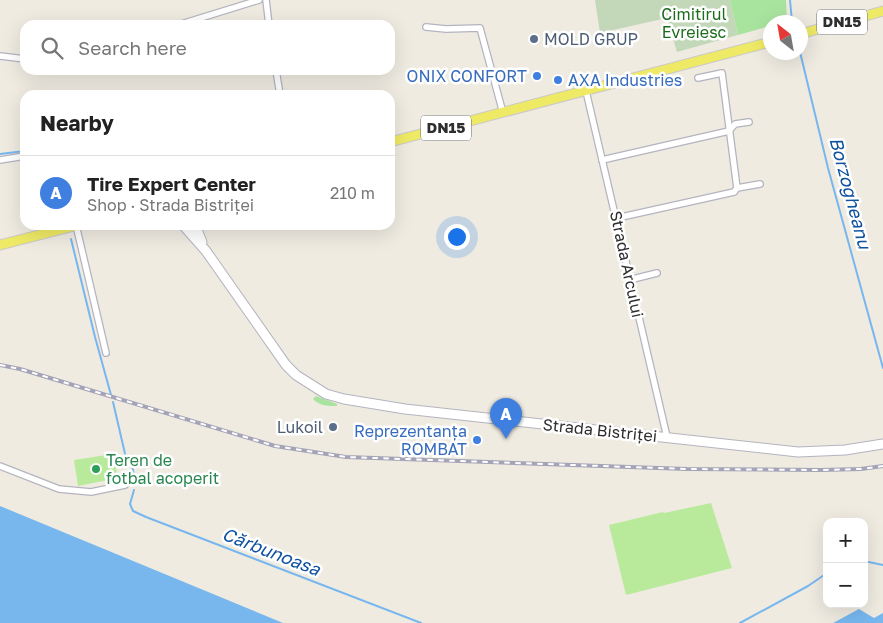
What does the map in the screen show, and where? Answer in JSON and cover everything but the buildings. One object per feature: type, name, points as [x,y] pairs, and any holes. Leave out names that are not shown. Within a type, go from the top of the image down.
[{"type":"main road","name":"DN15","points":[[808,32],[883,11]]},
{"type":"main road","name":"DN15","points":[[395,141],[763,44]]},
{"type":"main road","points":[[0,246],[44,230]]},
{"type":"main road","name":"Strada Bistriței","points":[[187,230],[206,251],[286,365],[296,375],[326,394],[344,399],[405,409],[798,452],[844,450],[883,444]]},
{"type":"main road","name":"Strada Bistriței","points":[[197,230],[206,251]]},
{"type":"street","points":[[194,20],[259,0]]},
{"type":"street","points":[[266,0],[269,20]]},
{"type":"street","points":[[426,27],[446,30],[480,28],[503,113]]},
{"type":"street","points":[[0,56],[20,58]]},
{"type":"street","points":[[698,78],[722,73],[737,188]]},
{"type":"street","points":[[277,75],[279,90]]},
{"type":"street","name":"Strada Arcului","points":[[586,91],[667,437]]},
{"type":"street","points":[[602,160],[729,131],[735,124],[749,122]]},
{"type":"street","points":[[0,160],[20,157]]},
{"type":"street","points":[[617,218],[734,192],[737,188],[760,184]]},
{"type":"street","points":[[78,230],[106,353]]},
{"type":"street","points":[[629,280],[657,272]]},
{"type":"street","points":[[0,466],[59,489],[91,492],[125,485]]},
{"type":"green space","name":"Cimitirul Evreiesc","points":[[595,0],[730,0],[738,35],[677,52],[667,18],[600,33]]},
{"type":"green space","points":[[730,0],[786,0],[787,15],[763,15],[763,28],[738,35]]},
{"type":"green space","points":[[316,396],[337,404],[337,406],[327,406],[318,403],[313,399]]},
{"type":"green space","name":"Teren de fotbal acoperit","points":[[113,454],[118,478],[78,486],[74,460]]},
{"type":"green space","points":[[711,503],[732,568],[626,595],[609,525]]},
{"type":"water","points":[[0,506],[283,623],[0,623]]},
{"type":"water","points":[[859,609],[874,618],[883,613],[883,623],[833,623]]},
{"type":"waterway","name":"Borzogheanu","points":[[790,0],[791,15]]},
{"type":"waterway","name":"Borzogheanu","points":[[802,60],[828,168],[883,368]]},
{"type":"waterway","points":[[0,154],[20,152]]},
{"type":"waterway","name":"Cărbunoasa","points":[[71,239],[111,395]]},
{"type":"waterway","name":"Cărbunoasa","points":[[113,402],[126,458],[132,465],[135,481]]},
{"type":"waterway","name":"Cărbunoasa","points":[[134,490],[130,504],[133,511],[421,623]]},
{"type":"waterway","name":"Cărbunoasa","points":[[868,562],[883,565]]},
{"type":"waterway","name":"Cărbunoasa","points":[[740,623],[823,576]]},
{"type":"railway","points":[[0,365],[20,369],[275,446],[346,457],[687,469],[821,470],[861,469],[883,466]]},
{"type":"place","name":"MOLD GRUP","points":[[534,39]]},
{"type":"place","name":"ONIX CONFORT","points":[[537,76]]},
{"type":"place","name":"AXA Industries","points":[[558,80]]},
{"type":"place","name":"Lukoil","points":[[333,427]]},
{"type":"place","name":"Tire Expert Center","points":[[506,439]]},
{"type":"place","name":"Reprezentanța ROMBAT","points":[[477,440]]},
{"type":"place","name":"Teren de fotbal acoperit","points":[[96,469]]}]
